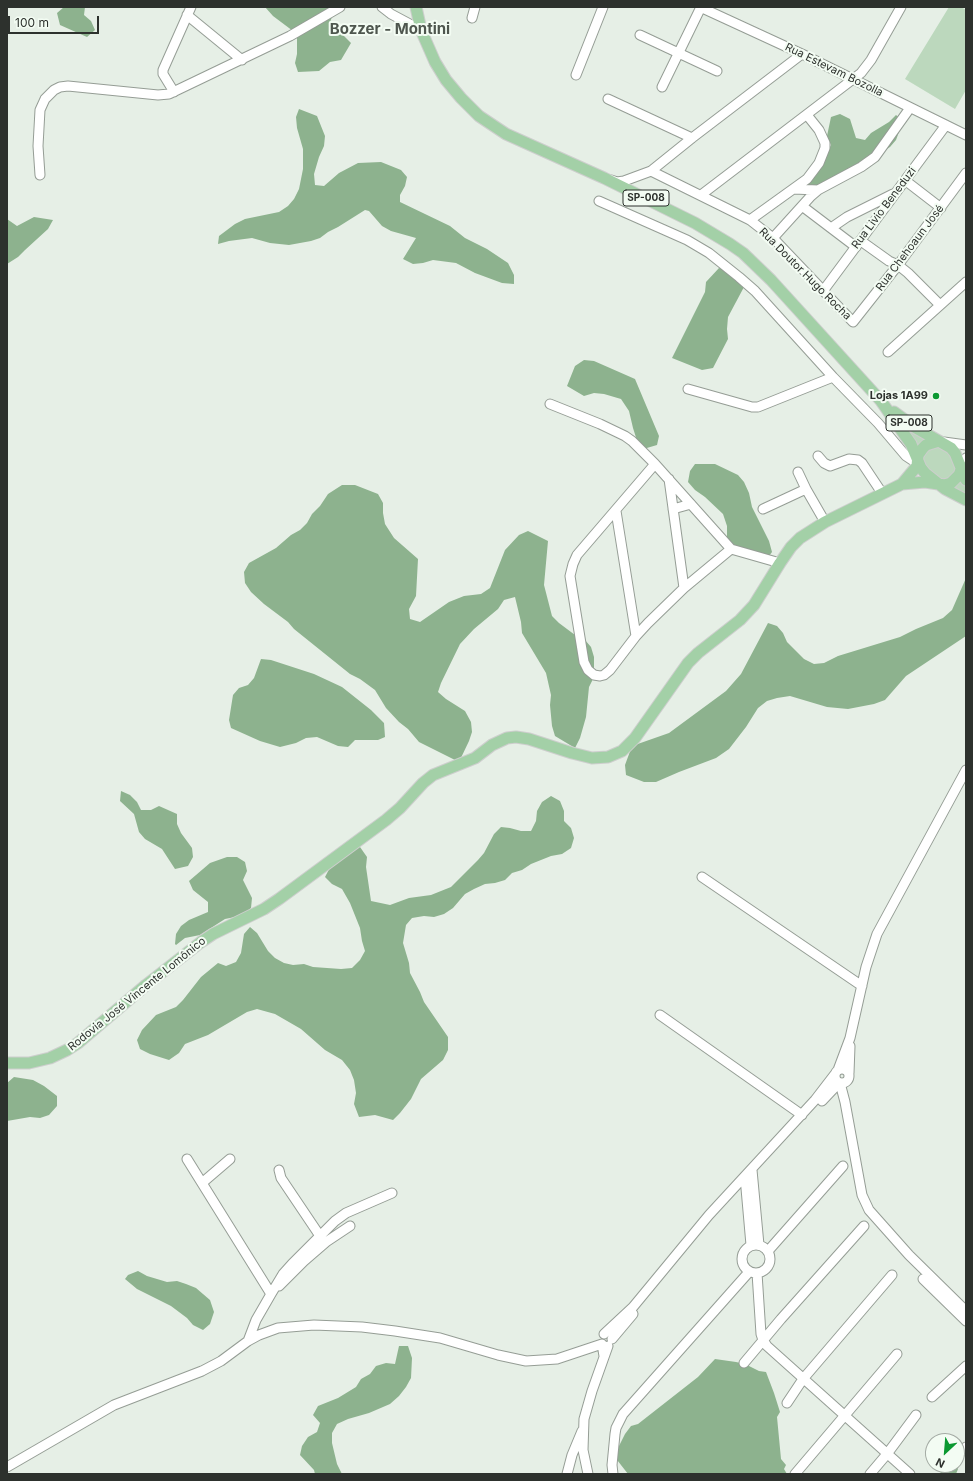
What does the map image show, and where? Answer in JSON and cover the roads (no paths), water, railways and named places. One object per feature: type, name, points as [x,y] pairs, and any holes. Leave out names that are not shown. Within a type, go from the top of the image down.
[{"type":"main road","name":"SP-008","points":[[416,7],[421,30],[435,62],[446,80],[479,116],[506,134],[604,178],[695,223],[743,253],[771,280],[882,401],[911,444],[925,474],[939,485],[966,500]]},
{"type":"main road","name":"SP-008","points":[[882,401],[916,428],[951,448],[964,462],[966,480]]},
{"type":"main road","points":[[918,461],[918,455],[926,444],[939,441]]},
{"type":"main road","name":"Rodovia José Vincente Lomônico","points":[[902,484],[917,466],[918,461]]},
{"type":"main road","points":[[939,485],[951,483],[959,475],[964,462]]},
{"type":"main road","name":"Rodovia José Vincente Lomônico","points":[[7,1063],[29,1062],[50,1058],[78,1043],[146,985],[201,942],[213,934],[279,900],[386,820],[433,775],[475,758],[492,745],[507,738],[516,737],[529,739],[592,758],[608,757],[622,750],[635,738],[688,662],[740,620],[754,605],[780,563],[791,547],[800,538],[825,522],[902,484],[925,482],[939,485]]},
{"type":"street","points":[[40,175],[38,146],[39,119],[42,104],[54,90],[60,87],[68,86],[164,95],[174,92],[290,36],[340,7]]},
{"type":"street","points":[[382,7],[391,14],[421,30]]},
{"type":"street","points":[[472,18],[476,7]]},
{"type":"street","points":[[576,75],[603,7]]},
{"type":"street","points":[[662,86],[701,7]]},
{"type":"street","name":"Rua Estevam Bozolla","points":[[701,7],[802,54],[966,135]]},
{"type":"street","points":[[701,195],[807,115],[866,68],[901,7]]},
{"type":"street","points":[[174,92],[163,74],[163,70],[189,11],[242,60]]},
{"type":"street","points":[[640,35],[717,71]]},
{"type":"street","points":[[604,178],[617,182],[651,171],[802,54]]},
{"type":"street","points":[[608,98],[692,138]]},
{"type":"street","points":[[773,238],[818,190],[861,167],[875,156],[910,108]]},
{"type":"street","points":[[750,220],[807,179],[815,170],[825,148],[825,142],[807,115]]},
{"type":"street","name":"Rua Livio Beneduzi","points":[[823,291],[946,126]]},
{"type":"street","name":"Rua Doutor Hugo Rocha","points":[[651,171],[750,220],[773,238],[853,322]]},
{"type":"street","name":"Rua Chehoaun José","points":[[853,322],[898,265],[966,173]]},
{"type":"street","points":[[632,192],[638,176]]},
{"type":"street","points":[[906,181],[941,208]]},
{"type":"street","points":[[792,189],[818,190]]},
{"type":"street","points":[[831,228],[847,217],[896,192]]},
{"type":"street","points":[[599,201],[687,240],[725,265],[755,291],[833,377],[878,423],[906,456],[912,460],[918,461]]},
{"type":"street","points":[[802,206],[831,228],[898,265],[940,305]]},
{"type":"street","points":[[888,352],[966,282]]},
{"type":"street","points":[[688,389],[752,407],[758,407],[833,377]]},
{"type":"street","points":[[550,404],[600,424],[625,436],[640,448],[731,549],[780,563]]},
{"type":"street","points":[[939,441],[966,445]]},
{"type":"street","points":[[818,456],[824,463],[830,466],[849,459],[858,460],[862,463],[882,493]]},
{"type":"street","points":[[655,464],[577,555],[571,570],[570,576],[584,662],[588,670],[594,675],[604,675],[610,670],[636,636],[684,588],[731,549]]},
{"type":"street","points":[[798,472],[825,522]]},
{"type":"street","points":[[668,479],[684,588]]},
{"type":"street","points":[[763,509],[806,489]]},
{"type":"street","points":[[673,509],[691,504]]},
{"type":"street","points":[[616,511],[636,636]]},
{"type":"street","points":[[7,1467],[114,1405],[211,1367],[248,1341],[278,1328],[314,1325],[362,1327],[423,1335],[526,1361],[557,1359],[605,1340],[710,1215],[844,1080],[850,1038],[874,942],[880,927],[966,770]]},
{"type":"street","points":[[702,877],[862,986]]},
{"type":"street","points":[[660,1015],[802,1115]]},
{"type":"street","points":[[755,1245],[749,1177],[821,1094],[836,1072],[850,1038]]},
{"type":"street","points":[[836,1072],[843,1069],[845,1102],[864,1202],[872,1216],[930,1282],[961,1310],[966,1321]]},
{"type":"street","points":[[836,1072],[835,1079],[844,1080]]},
{"type":"street","points":[[187,1159],[272,1292]]},
{"type":"street","points":[[202,1183],[230,1159]]},
{"type":"street","points":[[768,1251],[843,1166]]},
{"type":"street","points":[[279,1170],[281,1178],[320,1236]]},
{"type":"street","points":[[248,1341],[256,1320],[272,1292],[283,1274],[292,1264],[335,1221],[346,1214],[392,1194]]},
{"type":"street","points":[[272,1292],[326,1242],[350,1226]]},
{"type":"street","points":[[744,1363],[762,1340],[864,1226]]},
{"type":"street","points":[[613,1474],[612,1465],[615,1434],[616,1428],[623,1414],[753,1272],[764,1271],[769,1265],[770,1258],[768,1251],[755,1245],[745,1249],[742,1256],[742,1263],[753,1272],[762,1340],[776,1355],[910,1474]]},
{"type":"street","points":[[787,1403],[803,1379],[892,1275]]},
{"type":"street","points":[[566,1474],[583,1428],[589,1401],[604,1356],[605,1340]]},
{"type":"street","points":[[795,1474],[898,1354]]},
{"type":"street","points":[[932,1397],[966,1366]]},
{"type":"street","points":[[870,1474],[916,1415]]},
{"type":"street","points":[[583,1428],[583,1450],[588,1474]]},
{"type":"place","name":"Lojas 1A99","points":[[936,396]]},
{"type":"district","name":"Bozzer - Montini","points":[[390,29]]}]
